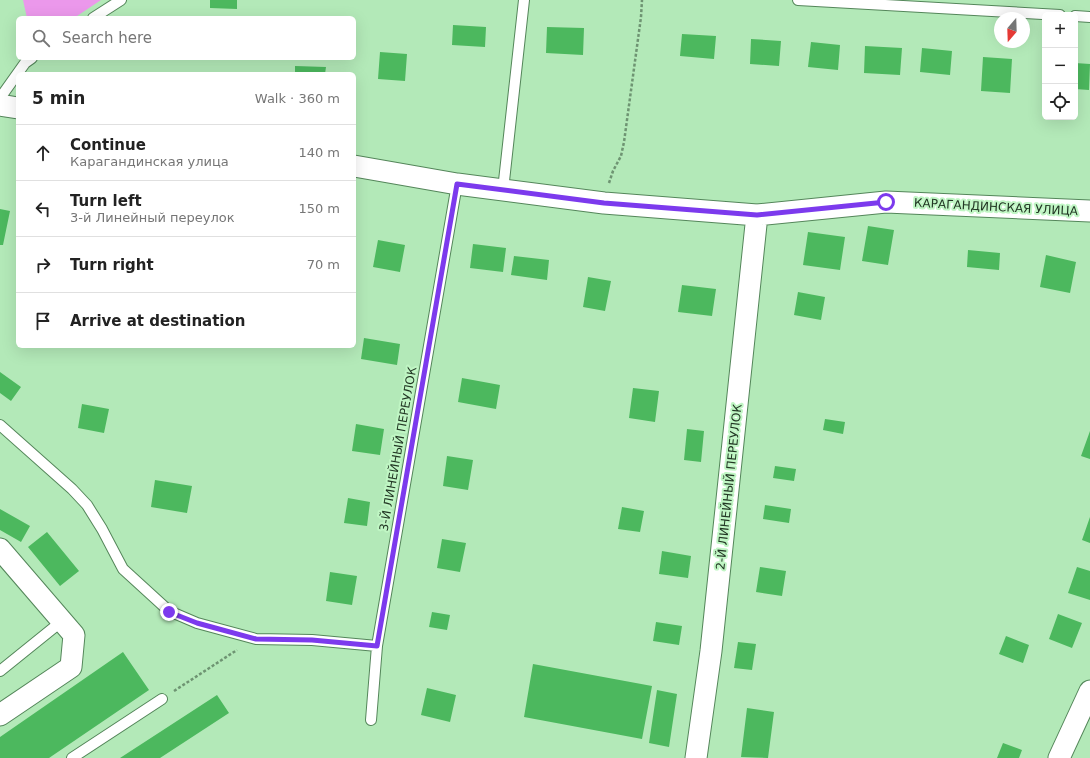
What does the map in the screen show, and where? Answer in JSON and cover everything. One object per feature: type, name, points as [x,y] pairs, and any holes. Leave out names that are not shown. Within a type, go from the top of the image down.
[{"type":"street","points":[[0,105],[16,108]]},
{"type":"street","name":"КАРАГАНДИНСКАЯ УЛИЦА","points":[[356,166],[457,184],[604,203],[757,215],[886,202],[1090,211]]},
{"type":"street","name":"2-Й ЛИНЕЙНЫЙ ПЕРЕУЛОК","points":[[696,758],[711,652],[757,215]]},
{"type":"street","points":[[0,549],[74,635],[71,667],[0,715]]},
{"type":"street","points":[[1058,758],[1090,691]]},
{"type":"lane","points":[[96,16],[120,0]]},
{"type":"lane","points":[[503,190],[524,0]]},
{"type":"lane","points":[[798,0],[1042,14]]},
{"type":"lane","points":[[1078,16],[1090,17]]},
{"type":"lane","points":[[19,72],[29,60]]},
{"type":"lane","points":[[0,98],[16,76]]},
{"type":"lane","name":"3-Й ЛИНЕЙНЫЙ ПЕРЕУЛОК","points":[[371,720],[377,646],[457,184]]},
{"type":"lane","points":[[0,425],[72,489],[87,505],[102,529],[123,569],[169,612],[197,623],[256,639],[312,640],[377,646]]},
{"type":"lane","points":[[0,671],[62,621]]},
{"type":"lane","points":[[72,758],[162,699]]},
{"type":"path","points":[[604,203],[613,171],[620,156],[624,142],[642,0]]},
{"type":"path","points":[[162,699],[256,639]]},
{"type":"shaded area","points":[[23,0],[101,0],[77,16],[27,16]]},
{"type":"building","points":[[210,0],[237,0],[237,9],[210,8]]},
{"type":"building","points":[[453,25],[486,27],[485,47],[452,45]]},
{"type":"building","points":[[547,27],[584,28],[583,55],[546,53]]},
{"type":"building","points":[[682,34],[716,36],[714,59],[680,56]]},
{"type":"building","points":[[751,39],[781,41],[779,66],[750,64]]},
{"type":"building","points":[[811,42],[840,45],[838,70],[808,67]]},
{"type":"building","points":[[865,46],[902,48],[900,75],[864,73]]},
{"type":"building","points":[[922,48],[952,51],[950,75],[920,72]]},
{"type":"building","points":[[380,52],[407,54],[405,81],[378,79]]},
{"type":"building","points":[[983,57],[1012,59],[1010,93],[981,91]]},
{"type":"building","points":[[1078,63],[1090,64],[1089,90],[1078,89]]},
{"type":"building","points":[[295,66],[326,67],[325,72],[295,72]]},
{"type":"building","points":[[0,209],[10,211],[3,245],[0,245]]},
{"type":"building","points":[[868,226],[894,230],[888,265],[862,261]]},
{"type":"building","points":[[808,232],[845,237],[840,270],[803,265]]},
{"type":"building","points":[[378,240],[405,245],[400,272],[373,267]]},
{"type":"building","points":[[473,244],[506,248],[503,272],[470,268]]},
{"type":"building","points":[[968,250],[1000,253],[999,270],[967,267]]},
{"type":"building","points":[[1046,255],[1076,262],[1070,293],[1040,287]]},
{"type":"building","points":[[514,256],[549,260],[547,280],[511,275]]},
{"type":"building","points":[[588,277],[611,281],[605,311],[583,307]]},
{"type":"building","points":[[682,285],[716,289],[712,316],[678,312]]},
{"type":"building","points":[[798,292],[825,297],[821,320],[794,315]]},
{"type":"building","points":[[364,338],[400,344],[397,365],[361,359]]},
{"type":"building","points":[[0,372],[21,387],[11,401],[0,393]]},
{"type":"building","points":[[462,378],[500,385],[496,409],[458,402]]},
{"type":"building","points":[[633,388],[659,391],[655,422],[629,418]]},
{"type":"building","points":[[82,404],[109,409],[104,433],[78,428]]},
{"type":"building","points":[[825,419],[845,422],[843,434],[823,430]]},
{"type":"building","points":[[356,424],[384,429],[380,455],[352,451]]},
{"type":"building","points":[[687,429],[704,431],[701,462],[684,460]]},
{"type":"building","points":[[1090,431],[1090,459],[1081,456]]},
{"type":"building","points":[[447,456],[473,460],[468,490],[443,486]]},
{"type":"building","points":[[775,466],[796,469],[794,481],[773,478]]},
{"type":"building","points":[[155,480],[192,486],[187,513],[151,507]]},
{"type":"building","points":[[348,498],[370,502],[367,526],[344,523]]},
{"type":"building","points":[[765,505],[791,509],[789,523],[763,519]]},
{"type":"building","points":[[622,507],[644,511],[640,532],[618,529]]},
{"type":"building","points":[[0,509],[30,526],[21,542],[0,530]]},
{"type":"building","points":[[1090,517],[1090,543],[1082,540]]},
{"type":"building","points":[[47,532],[79,571],[60,586],[28,547]]},
{"type":"building","points":[[442,539],[466,543],[460,572],[437,568]]},
{"type":"building","points":[[662,551],[691,556],[688,578],[659,574]]},
{"type":"building","points":[[760,567],[786,571],[782,596],[756,592]]},
{"type":"building","points":[[1077,567],[1090,571],[1090,600],[1068,593]]},
{"type":"building","points":[[330,572],[357,576],[352,605],[326,601]]},
{"type":"building","points":[[432,612],[450,615],[447,630],[429,627]]},
{"type":"building","points":[[1058,614],[1082,623],[1072,648],[1049,639]]},
{"type":"building","points":[[656,622],[682,626],[679,645],[653,641]]},
{"type":"building","points":[[1006,636],[1029,645],[1023,663],[999,654]]},
{"type":"building","points":[[738,642],[756,644],[752,670],[734,668]]},
{"type":"building","points":[[123,652],[149,690],[49,758],[0,758],[0,737]]},
{"type":"building","points":[[533,664],[652,686],[642,739],[524,717]]},
{"type":"building","points":[[427,688],[456,695],[450,722],[421,715]]},
{"type":"building","points":[[657,690],[677,694],[669,747],[649,743]]},
{"type":"building","points":[[217,695],[229,713],[160,758],[120,758]]},
{"type":"building","points":[[747,708],[774,712],[768,758],[741,757]]},
{"type":"building","points":[[1003,743],[1022,750],[1019,758],[997,758]]},
{"type":"route","points":[[169,612],[197,623],[256,639],[312,640],[377,646],[457,184],[604,203],[757,215],[886,202]]}]
